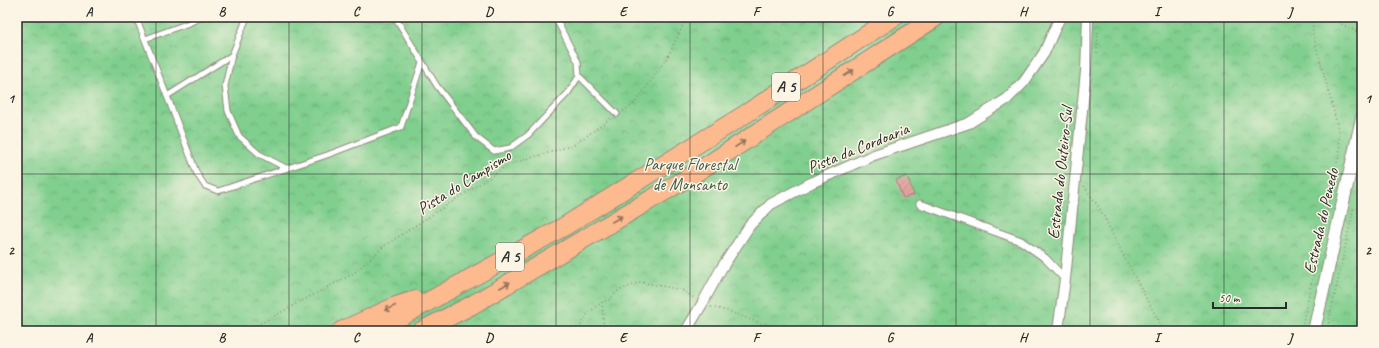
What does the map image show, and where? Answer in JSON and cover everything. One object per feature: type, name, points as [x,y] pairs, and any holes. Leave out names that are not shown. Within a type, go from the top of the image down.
[{"type":"highway","name":"A 5","points":[[375,331],[578,218],[744,115],[894,17]]},
{"type":"highway","name":"A 5","points":[[421,331],[472,305],[689,177],[936,17]]},
{"type":"highway","points":[[341,331],[396,306],[454,288]]},
{"type":"street","name":"Pista da Cordoaria","points":[[686,331],[721,269],[750,225],[771,204],[811,183],[874,155],[969,123],[1007,99],[1024,82],[1044,53],[1060,17]]},
{"type":"street","name":"Estrada do Outeiro-Sul","points":[[1058,331],[1065,279],[1086,71],[1088,17]]},
{"type":"street","name":"Estrada do Penedo","points":[[1314,331],[1362,118]]},
{"type":"street","points":[[920,204],[1021,241],[1044,258],[1065,279]]},
{"type":"lane","points":[[136,17],[196,174],[205,186],[218,191],[401,127],[422,62]]},
{"type":"lane","points":[[145,39],[201,17]]},
{"type":"lane","points":[[247,17],[232,55],[225,86],[228,111],[239,136],[259,154],[286,168]]},
{"type":"lane","points":[[396,17],[437,86],[476,137],[494,151],[510,148],[528,136],[568,93],[579,76],[578,62],[554,17]]},
{"type":"lane","points":[[167,96],[232,55]]},
{"type":"lane","points":[[579,76],[617,114]]},
{"type":"path","name":"Pista do Campismo","points":[[246,331],[354,273],[384,246],[510,164],[574,144],[635,103],[667,58],[686,17]]},
{"type":"path","points":[[1301,331],[1340,148],[1338,129],[1313,35],[1312,17]]},
{"type":"path","points":[[1327,17],[1362,34]]},
{"type":"path","points":[[1358,190],[1362,173]]},
{"type":"path","points":[[1084,186],[1100,209],[1164,331]]},
{"type":"path","points":[[1327,331],[1354,205]]},
{"type":"path","points":[[576,331],[588,313],[602,302],[609,300],[618,291],[640,282],[682,290],[702,304],[728,311],[780,331]]},
{"type":"path","points":[[602,302],[604,331]]},
{"type":"green space","name":"Parque Florestal de Monsanto","points":[[17,17],[1362,17],[1362,331],[17,331]]},
{"type":"building","points":[[907,176],[914,195],[903,198],[896,180]]}]
